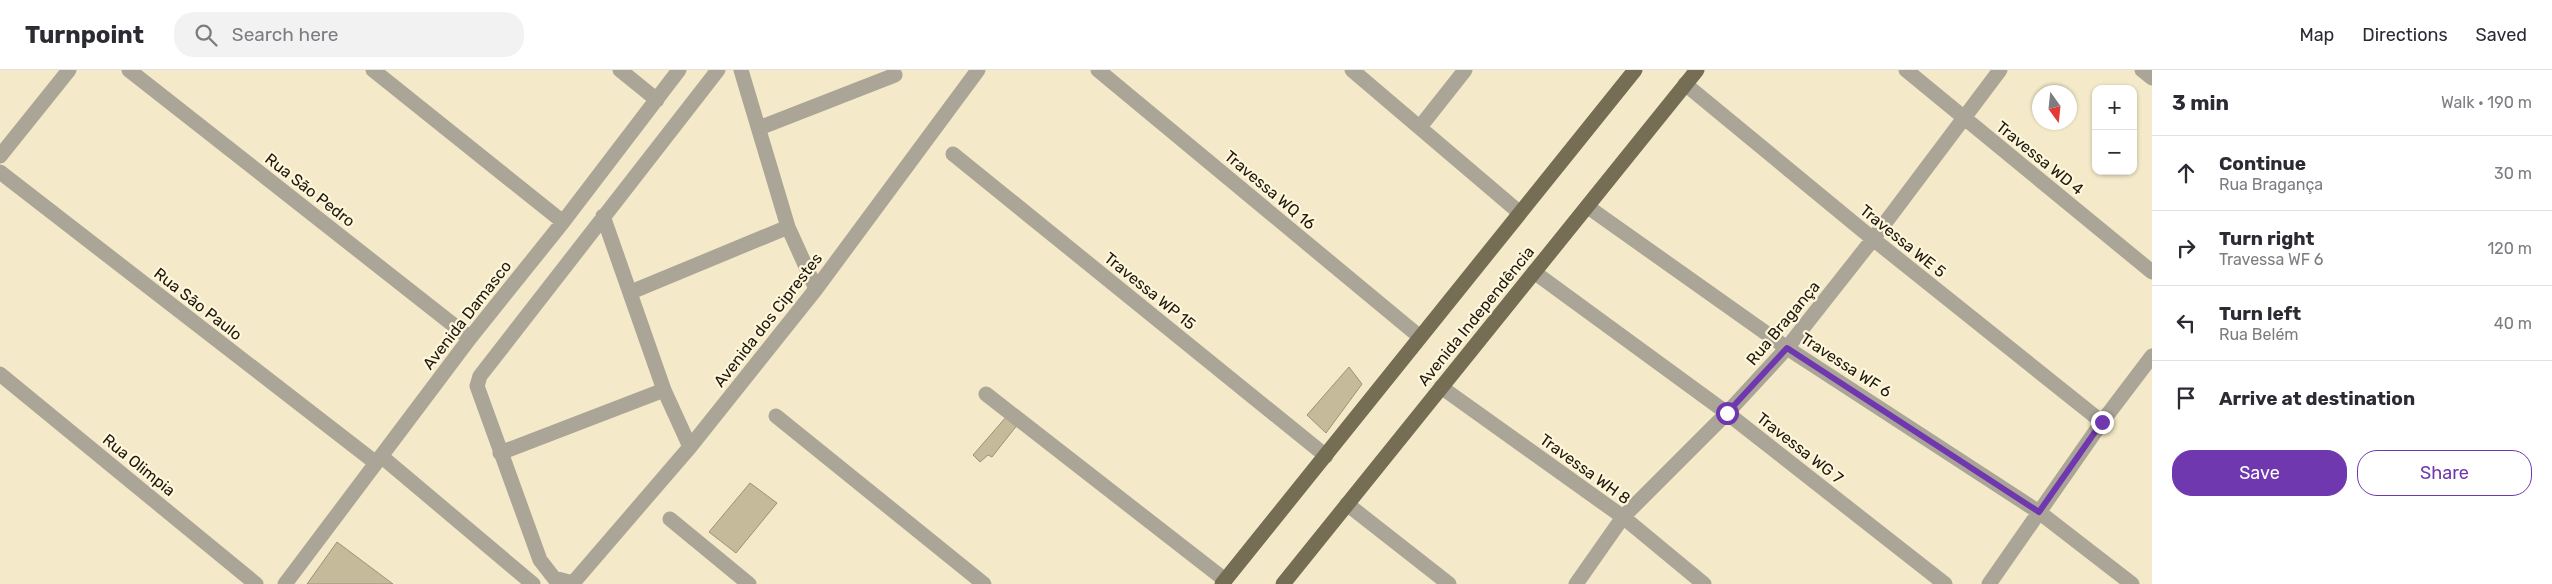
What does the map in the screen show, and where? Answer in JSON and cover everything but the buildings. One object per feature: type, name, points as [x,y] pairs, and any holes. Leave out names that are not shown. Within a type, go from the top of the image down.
[{"type":"main road","name":"Avenida Independência","points":[[1224,582],[1635,70]]},
{"type":"main road","name":"Avenida Independência","points":[[1282,584],[1697,70]]},
{"type":"street","points":[[0,156],[69,70]]},
{"type":"street","name":"Rua São Pedro","points":[[129,70],[470,338]]},
{"type":"street","points":[[373,70],[563,222]]},
{"type":"street","points":[[620,70],[657,100]]},
{"type":"street","name":"Avenida Damasco","points":[[285,584],[470,338],[563,222],[679,70]]},
{"type":"street","points":[[664,390],[500,453],[477,386],[480,376],[718,70]]},
{"type":"street","points":[[741,70],[788,227],[816,289]]},
{"type":"street","name":"Avenida dos Ciprestes","points":[[500,453],[540,560],[554,578],[573,583],[690,447],[816,289],[978,70]]},
{"type":"street","name":"Travessa WQ 16","points":[[1098,70],[1420,337]]},
{"type":"street","points":[[1352,70],[1520,213]]},
{"type":"street","points":[[1420,128],[1465,70]]},
{"type":"street","name":"Travessa WD 4","points":[[1906,70],[1963,119],[2152,272]]},
{"type":"street","name":"Rua Bragança","points":[[1576,584],[1623,517],[1727,413],[1787,348],[1873,240],[2000,70]]},
{"type":"street","points":[[2142,70],[2152,78]]},
{"type":"street","points":[[758,128],[895,75]]},
{"type":"street","name":"Travessa WE 5","points":[[1685,84],[1873,240],[2102,422]]},
{"type":"street","name":"Travessa WP 15","points":[[953,154],[1326,456]]},
{"type":"street","name":"Rua São Paulo","points":[[0,172],[378,459],[534,584]]},
{"type":"street","name":"Travessa WF 6","points":[[1588,207],[1787,348],[2039,512],[2132,584]]},
{"type":"street","points":[[603,216],[664,390],[690,447]]},
{"type":"street","points":[[630,292],[788,227]]},
{"type":"street","name":"Travessa WG 7","points":[[1534,272],[1727,413],[1944,584]]},
{"type":"street","points":[[1989,584],[2102,422],[2152,356]]},
{"type":"street","name":"Rua Olimpia","points":[[0,374],[256,584]]},
{"type":"street","name":"Travessa WH 8","points":[[1441,387],[1623,517],[1704,584]]},
{"type":"street","points":[[986,394],[1224,582]]},
{"type":"street","points":[[776,416],[984,584]]},
{"type":"street","points":[[1347,504],[1448,584]]},
{"type":"street","points":[[670,518],[749,584]]},
{"type":"route","points":[[1727,413],[1787,348],[2039,512],[2102,422]]}]
